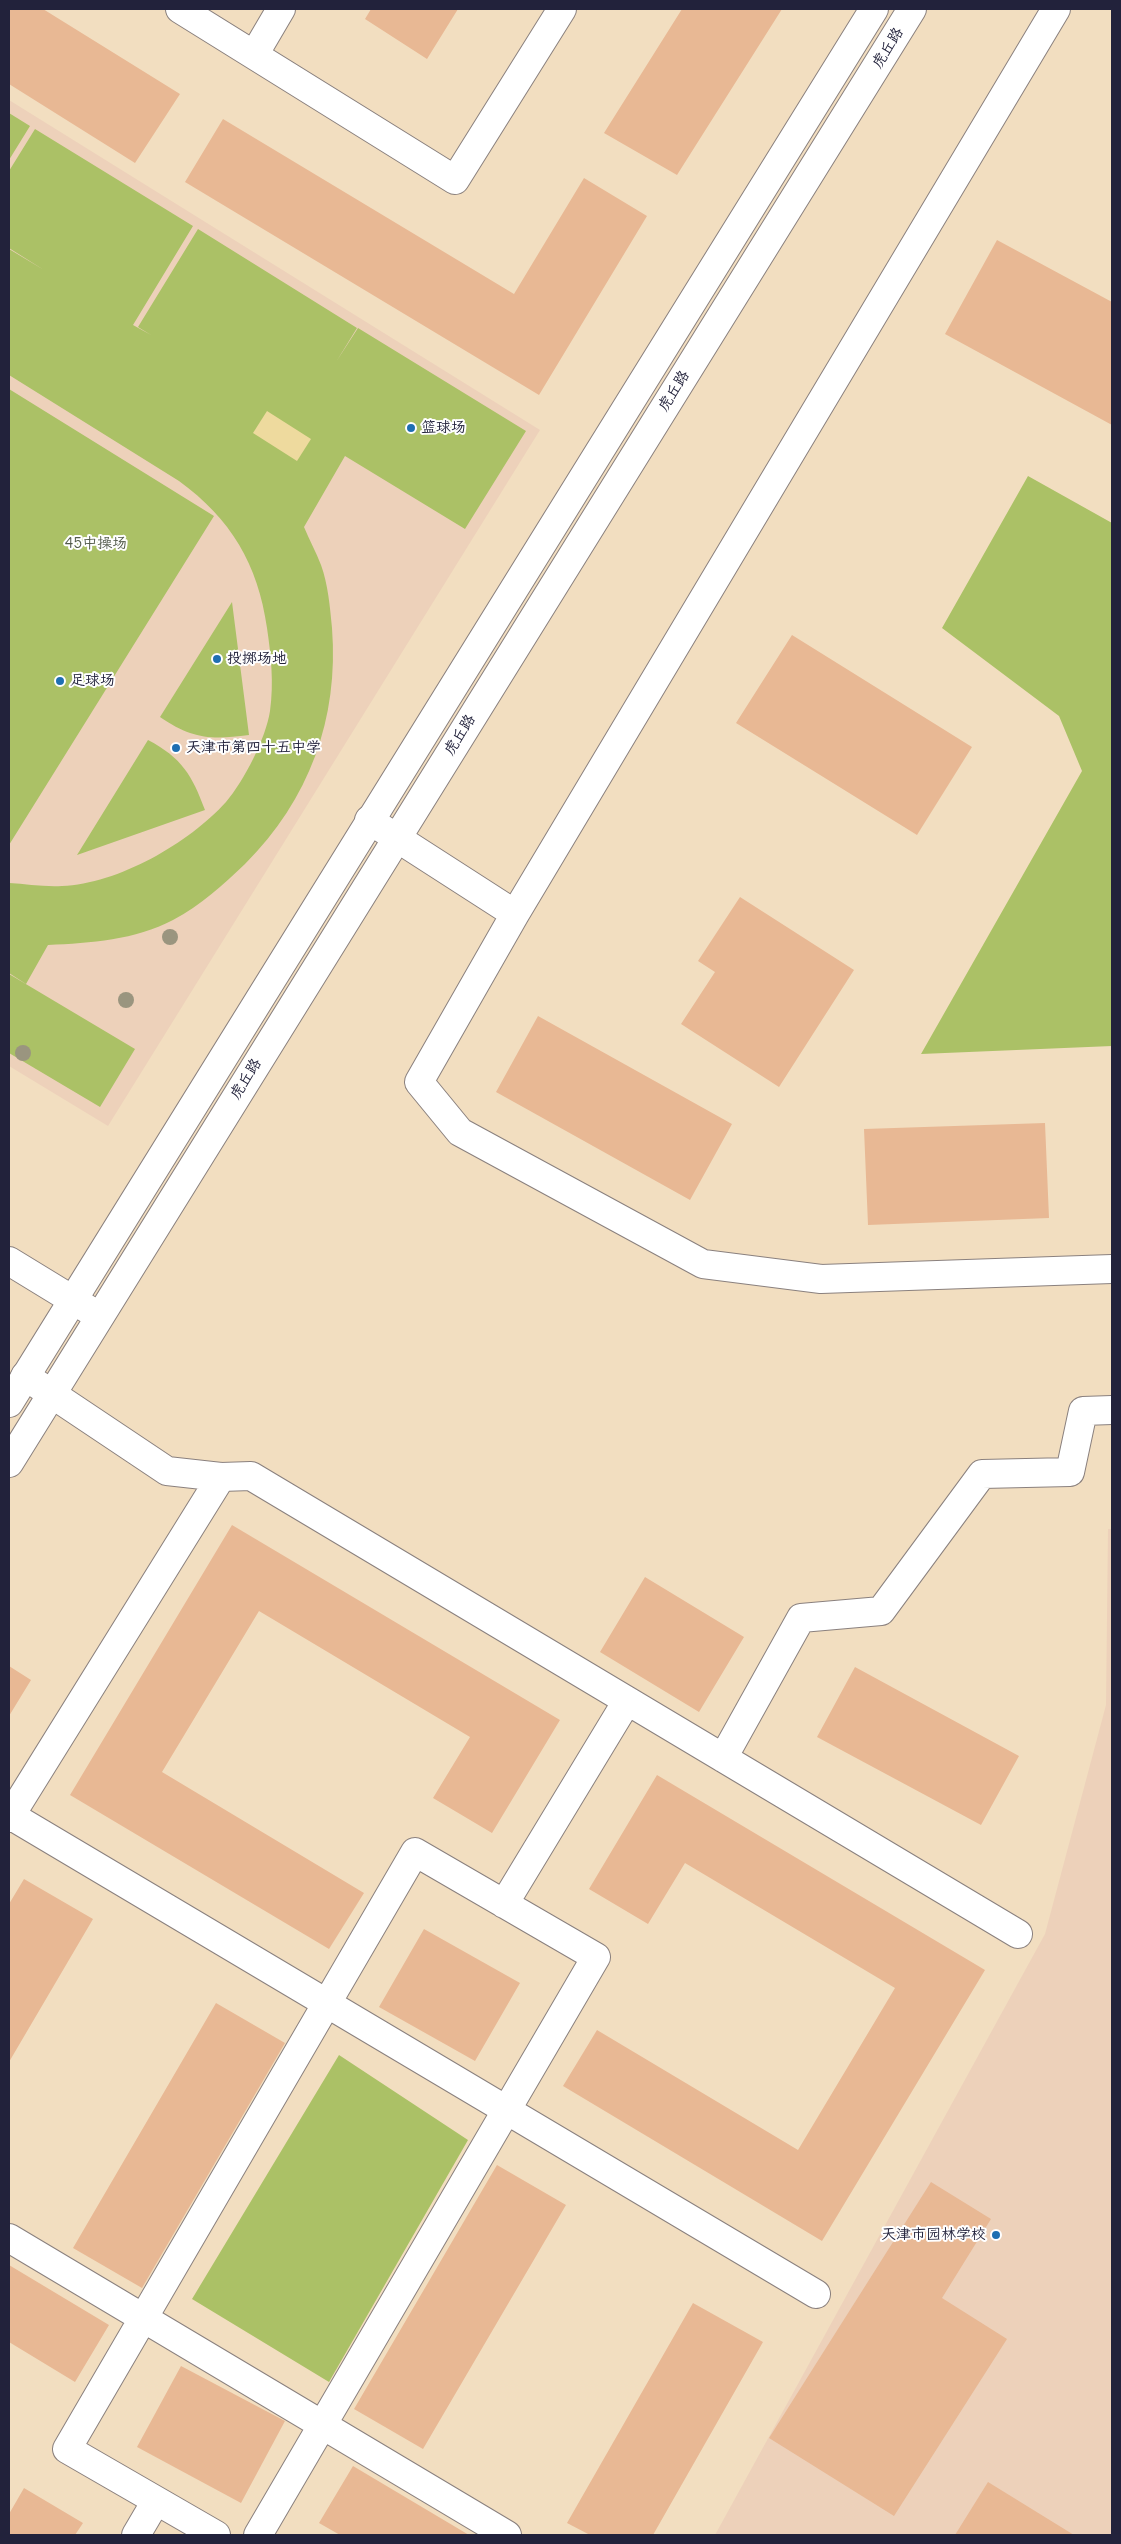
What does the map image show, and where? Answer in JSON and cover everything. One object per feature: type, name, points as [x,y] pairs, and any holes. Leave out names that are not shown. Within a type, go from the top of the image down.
[{"type":"street","points":[[180,9],[455,180],[562,9]]},
{"type":"street","points":[[254,55],[281,9]]},
{"type":"street","name":"虎丘路","points":[[9,1403],[874,9]]},
{"type":"street","name":"虎丘路","points":[[9,1462],[912,9]]},
{"type":"street","points":[[1056,9],[516,914],[419,1082],[460,1132],[704,1264],[822,1279],[1112,1269]]},
{"type":"street","points":[[369,820],[516,914]]},
{"type":"street","points":[[9,1260],[98,1316]]},
{"type":"street","points":[[25,1376],[168,1471],[221,1476],[251,1476],[1018,1934]]},
{"type":"street","points":[[723,1758],[801,1618],[881,1611],[982,1474],[1070,1472],[1083,1411],[1112,1410]]},
{"type":"street","points":[[221,1476],[9,1816],[816,2294]]},
{"type":"street","points":[[504,1904],[627,1700]]},
{"type":"street","points":[[216,2535],[67,2449],[415,1852],[596,1957],[258,2535]]},
{"type":"street","points":[[9,2238],[507,2535]]},
{"type":"street","points":[[136,2535],[156,2501]]},
{"type":"shaded area","name":"天津市第四十五中学","points":[[9,100],[540,430],[108,1126],[9,1066]]},
{"type":"shaded area","name":"天津市园林学校","points":[[1108,1529],[1112,1529],[1112,2535],[715,2535],[1045,1934],[1106,1705]]},
{"type":"green space","points":[[9,113],[30,126],[9,160]]},
{"type":"green space","points":[[35,129],[193,226],[133,325],[151,335],[138,327],[198,229],[357,328],[336,362],[358,328],[526,431],[465,529],[345,456],[304,527],[319,560],[325,580],[332,628],[333,662],[324,726],[315,756],[287,813],[245,864],[193,908],[158,927],[128,936],[80,943],[48,945],[26,984],[9,973],[9,883],[62,886],[106,878],[151,859],[193,832],[226,802],[247,771],[268,722],[272,690],[270,648],[263,605],[257,583],[249,563],[227,527],[213,511],[179,481],[9,375],[9,249],[44,270],[9,248],[9,171]]},
{"type":"green space","name":"45中操场","points":[[9,389],[214,516],[9,845]]},
{"type":"green space","points":[[1028,476],[1112,523],[1112,1046],[921,1054],[1082,771],[1059,716],[942,628]]},
{"type":"green space","name":"投掷场地","points":[[232,602],[249,735],[213,737],[192,734],[160,717]]},
{"type":"green space","points":[[148,740],[178,761],[190,777],[205,810],[77,855]]},
{"type":"green space","points":[[9,974],[135,1049],[100,1107],[9,1053]]},
{"type":"green space","points":[[339,2055],[468,2140],[329,2382],[192,2299]]},
{"type":"sand","points":[[267,411],[311,439],[297,461],[253,433]]},
{"type":"building","points":[[9,9],[43,9],[180,94],[135,163],[9,84]]},
{"type":"building","points":[[371,9],[458,9],[427,59],[365,19]]},
{"type":"building","points":[[682,9],[782,9],[677,175],[604,133]]},
{"type":"building","points":[[223,119],[514,294],[584,178],[647,216],[539,395],[185,182]]},
{"type":"building","points":[[997,240],[1112,302],[1112,425],[945,334]]},
{"type":"building","points":[[792,635],[972,747],[917,835],[736,723]]},
{"type":"building","points":[[740,897],[854,970],[779,1087],[681,1024],[715,972],[698,961]]},
{"type":"building","points":[[538,1016],[732,1124],[690,1200],[496,1092]]},
{"type":"building","points":[[1045,1123],[1049,1218],[868,1225],[864,1129]]},
{"type":"building","points":[[232,1525],[560,1720],[492,1833],[433,1798],[470,1737],[259,1611],[162,1772],[364,1893],[329,1949],[70,1795]]},
{"type":"building","points":[[645,1577],[744,1637],[699,1712],[600,1652]]},
{"type":"building","points":[[9,1666],[31,1680],[9,1716]]},
{"type":"building","points":[[855,1667],[1019,1756],[981,1825],[817,1737]]},
{"type":"building","points":[[657,1775],[985,1970],[822,2241],[563,2086],[597,2030],[798,2150],[895,1988],[685,1863],[648,1924],[589,1889]]},
{"type":"building","points":[[24,1879],[93,1919],[9,2062],[9,1904]]},
{"type":"building","points":[[424,1929],[520,1983],[475,2061],[379,2007]]},
{"type":"building","points":[[216,2003],[285,2043],[142,2288],[73,2248]]},
{"type":"building","points":[[497,2165],[566,2205],[423,2449],[354,2409]]},
{"type":"building","points":[[931,2182],[991,2219],[942,2298],[1007,2339],[894,2516],[769,2438]]},
{"type":"building","points":[[9,2265],[109,2325],[75,2382],[9,2342]]},
{"type":"building","points":[[693,2303],[763,2342],[653,2535],[590,2535],[567,2523]]},
{"type":"building","points":[[181,2366],[285,2421],[241,2503],[137,2447]]},
{"type":"building","points":[[353,2466],[469,2535],[340,2535],[319,2523]]},
{"type":"building","points":[[988,2482],[1074,2535],[955,2535]]},
{"type":"building","points":[[24,2488],[83,2523],[75,2535],[9,2535],[9,2514]]},
{"type":"place","name":"篮球场","points":[[411,428]]},
{"type":"place","name":"投掷场地","points":[[217,659]]},
{"type":"place","name":"足球场","points":[[60,681]]},
{"type":"place","name":"天津市第四十五中学","points":[[176,748]]},
{"type":"place","name":"天津市园林学校","points":[[996,2235]]}]
